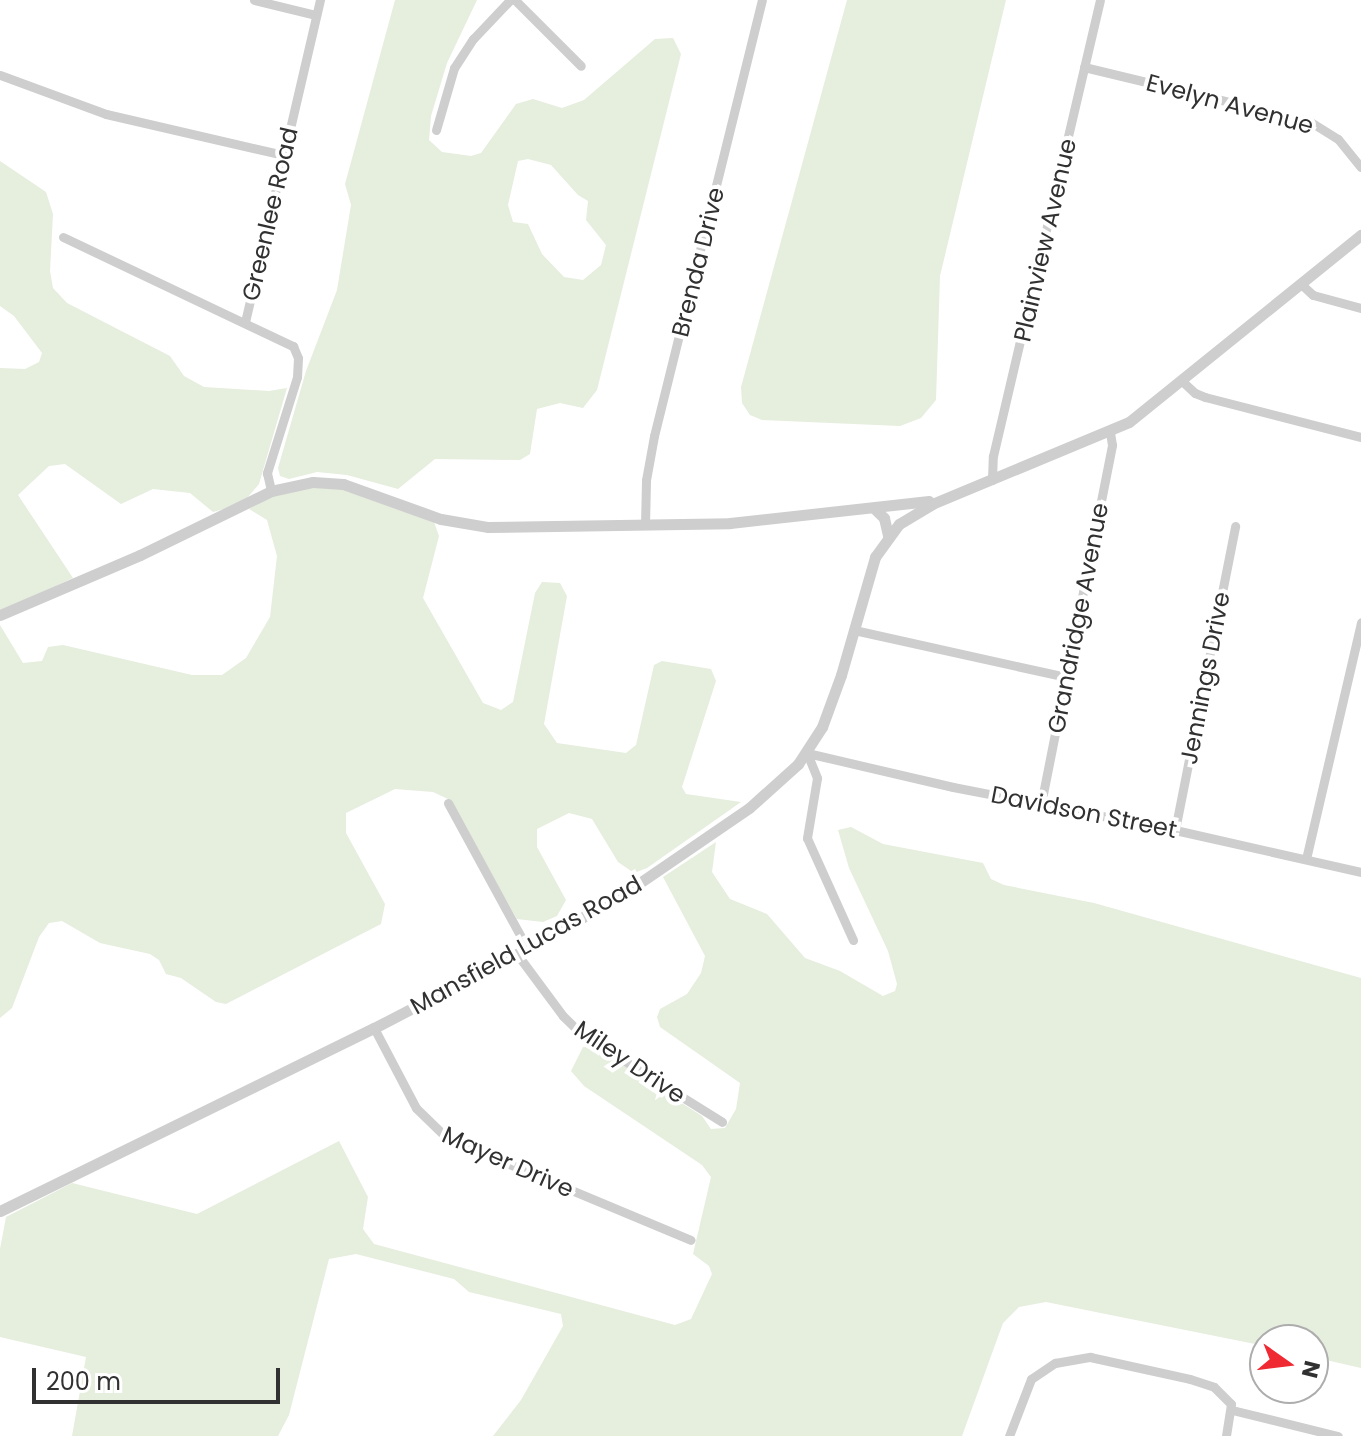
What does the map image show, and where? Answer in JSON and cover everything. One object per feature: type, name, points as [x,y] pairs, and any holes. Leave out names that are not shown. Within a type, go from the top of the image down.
[{"type":"street","points":[[254,0],[316,15]]},
{"type":"street","name":"Greenlee Road","points":[[271,491],[267,473],[295,387],[298,358],[287,341],[245,322],[320,0]]},
{"type":"street","points":[[436,130],[454,68],[473,39],[512,0],[581,66]]},
{"type":"street","name":"Brenda Drive","points":[[645,525],[646,480],[654,436],[762,0]]},
{"type":"street","name":"Plainview Avenue","points":[[992,480],[993,456],[1100,0]]},
{"type":"street","name":"Evelyn Avenue","points":[[1084,67],[1309,121],[1338,139],[1361,167]]},
{"type":"street","points":[[0,75],[106,114],[284,155]]},
{"type":"street","points":[[0,615],[140,555],[271,491],[299,484],[331,482],[441,519],[474,525],[645,525],[767,520],[946,499],[1110,432],[1151,408],[1361,235]]},
{"type":"street","points":[[63,237],[245,322]]},
{"type":"street","points":[[1301,284],[1313,295],[1361,308]]},
{"type":"street","points":[[1183,382],[1205,397],[1361,437]]},
{"type":"street","name":"Grandridge Avenue","points":[[1041,804],[1112,445],[1110,432]]},
{"type":"street","name":"Mansfield Lucas Road","points":[[0,1211],[374,1028],[522,951],[619,897],[711,836],[768,793],[807,753],[834,697],[875,557],[897,526],[946,499]]},
{"type":"street","points":[[875,509],[884,518],[888,536]]},
{"type":"street","name":"Jennings Drive","points":[[1175,830],[1235,526]]},
{"type":"street","points":[[1306,859],[1361,622]]},
{"type":"street","points":[[854,630],[1066,677]]},
{"type":"street","points":[[1349,670],[1361,673]]},
{"type":"street","points":[[807,753],[817,778],[807,838],[853,940]]},
{"type":"street","name":"Davidson Street","points":[[807,753],[1361,872]]},
{"type":"street","name":"Miley Drive","points":[[448,803],[522,951],[563,1016],[583,1035],[722,1122]]},
{"type":"street","name":"Mayer Drive","points":[[374,1028],[416,1108],[447,1138],[691,1240]]},
{"type":"street","points":[[1009,1436],[1031,1379],[1055,1363],[1081,1357],[1111,1360],[1200,1381],[1222,1392],[1232,1410],[1226,1436]]},
{"type":"street","points":[[1232,1410],[1338,1436]]},
{"type":"green space","points":[[395,0],[477,0],[447,63],[431,116],[429,140],[442,152],[471,156],[481,153],[516,104],[533,99],[562,108],[584,100],[655,39],[673,38],[681,54],[597,390],[583,408],[560,403],[537,409],[530,454],[520,460],[435,459],[398,489],[347,475],[317,472],[289,479],[280,476],[278,468],[306,371],[337,290],[351,205],[345,184]],"holes":[[[528,159],[551,165],[578,195],[588,201],[586,220],[606,245],[601,265],[583,280],[564,277],[542,254],[528,224],[513,222],[508,205],[518,161]]]},
{"type":"green space","points":[[847,0],[1006,0],[940,276],[936,400],[921,418],[900,426],[762,420],[750,415],[742,403],[741,387]]},
{"type":"green space","points":[[0,161],[46,192],[53,214],[50,271],[53,288],[67,303],[170,356],[184,376],[204,387],[269,391],[287,388],[259,484],[242,504],[213,512],[190,493],[153,489],[121,504],[65,464],[49,466],[18,495],[73,578],[0,611],[0,368],[25,369],[39,362],[42,353],[14,316],[0,306]]},
{"type":"green space","points":[[306,486],[331,486],[434,522],[439,536],[423,598],[483,703],[501,710],[513,702],[535,593],[542,582],[560,583],[567,596],[544,724],[557,743],[626,753],[636,745],[654,665],[662,661],[711,669],[716,681],[682,787],[686,794],[741,802],[647,868],[634,873],[618,862],[592,819],[569,813],[537,829],[537,847],[566,900],[557,916],[543,922],[517,919],[448,799],[433,792],[395,789],[346,813],[346,833],[385,904],[381,924],[226,1004],[216,1002],[181,978],[166,974],[159,960],[150,954],[100,943],[62,921],[49,923],[39,937],[12,1008],[0,1018],[0,625],[23,663],[42,661],[48,647],[63,645],[192,675],[222,675],[246,658],[270,617],[277,556],[267,520],[249,509],[270,497]]},
{"type":"green space","points":[[851,827],[883,844],[983,863],[991,879],[1004,885],[1094,903],[1361,978],[1361,1368],[1329,1361],[1329,1324],[1249,1324],[1249,1343],[1046,1302],[1019,1307],[1003,1323],[962,1436],[493,1436],[521,1400],[563,1326],[561,1314],[469,1292],[454,1279],[356,1254],[329,1259],[289,1415],[278,1436],[72,1436],[86,1357],[0,1337],[0,1249],[6,1217],[72,1183],[197,1214],[339,1141],[368,1197],[363,1229],[374,1244],[675,1325],[691,1319],[712,1274],[709,1266],[693,1254],[711,1177],[702,1165],[584,1086],[571,1071],[583,1047],[594,1047],[702,1116],[711,1129],[725,1128],[736,1109],[740,1083],[660,1027],[657,1017],[660,1009],[687,994],[701,973],[705,956],[663,877],[716,842],[712,872],[730,899],[767,914],[805,958],[840,971],[883,996],[895,991],[897,984],[888,951],[849,868],[838,830]]}]
